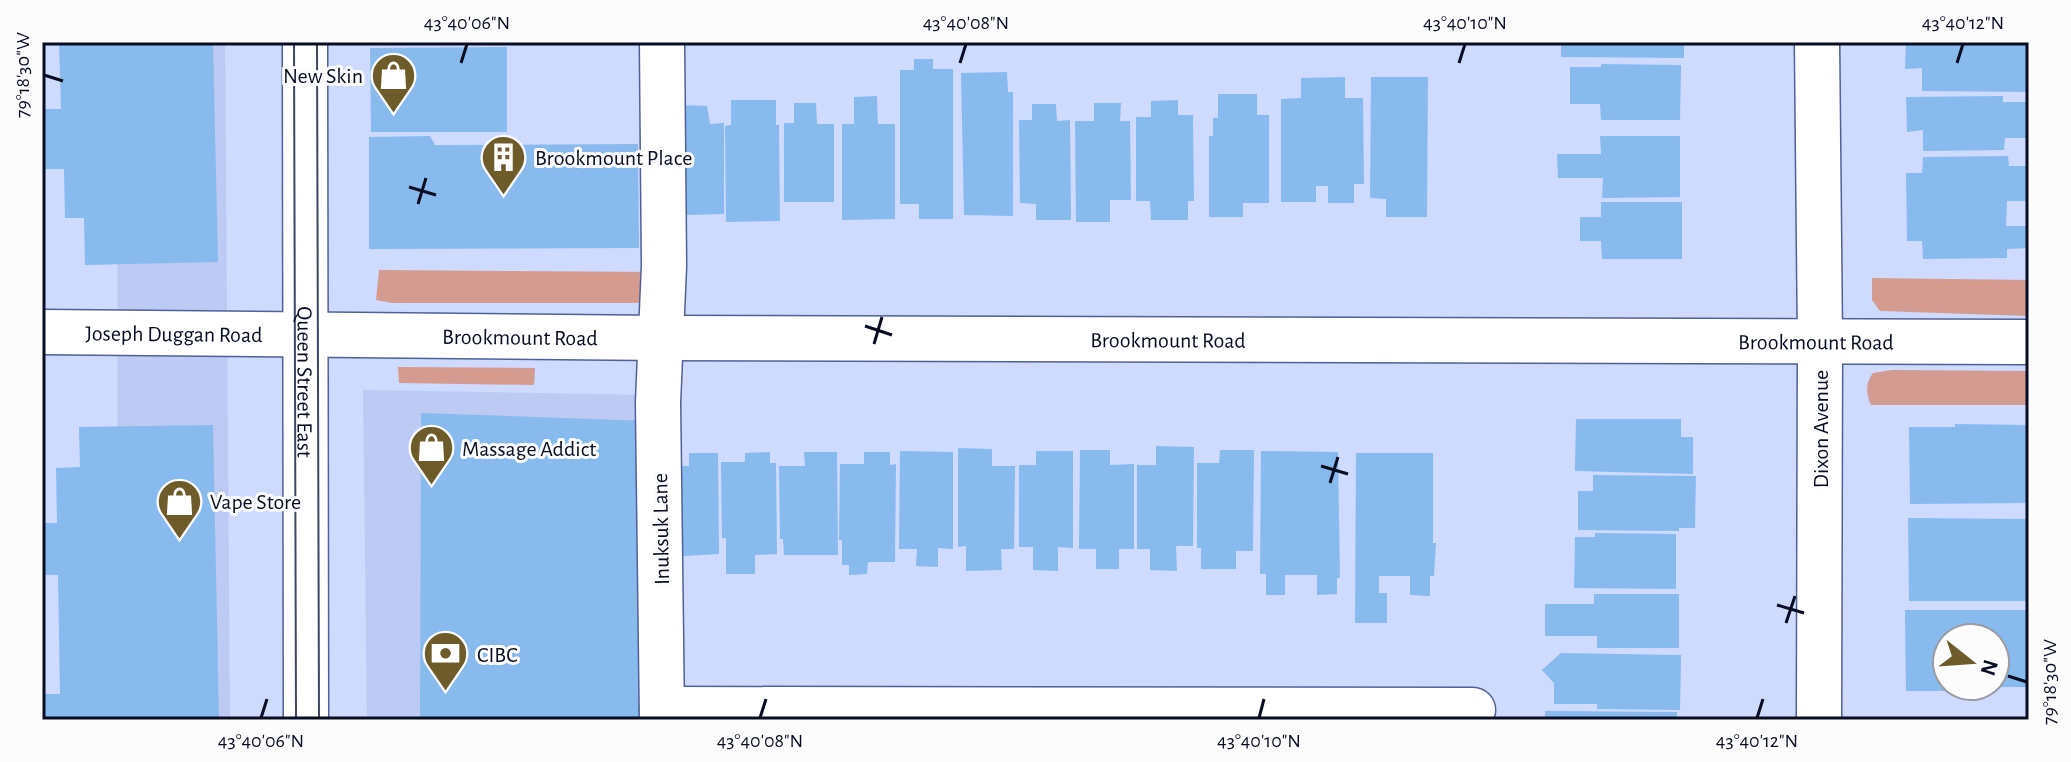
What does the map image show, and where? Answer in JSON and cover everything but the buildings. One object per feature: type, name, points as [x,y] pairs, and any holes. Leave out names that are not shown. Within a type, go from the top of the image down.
[{"type":"street","name":"Queen Street East","points":[[305,42],[306,720]]},
{"type":"street","name":"Inuksuk Lane","points":[[662,42],[662,338],[658,402],[662,714]]},
{"type":"street","name":"Dixon Avenue","points":[[1817,42],[1819,720]]},
{"type":"street","name":"Joseph Duggan Road","points":[[42,332],[306,334]]},
{"type":"street","name":"Brookmount Road","points":[[306,334],[2029,342]]},
{"type":"street","points":[[662,714],[1473,710]]},
{"type":"shaded area","points":[[117,42],[225,42],[230,720],[118,720]]},
{"type":"shaded area","points":[[379,270],[658,272],[645,303],[392,303],[376,300]]},
{"type":"shaded area","points":[[1872,278],[2029,280],[2029,316],[1880,311],[1872,300]]},
{"type":"shaded area","points":[[398,367],[535,368],[534,385],[399,383]]},
{"type":"shaded area","points":[[1892,370],[2029,371],[2029,405],[1871,405],[1867,389],[1870,377],[1873,373]]},
{"type":"shaded area","points":[[363,390],[653,395],[652,720],[367,720]]},
{"type":"tram line","points":[[294,42],[296,720]]},
{"type":"tram line","points":[[317,42],[319,720]]},
{"type":"place","name":"New Skin","points":[[394,114]]},
{"type":"place","name":"Brookmount Place","points":[[504,196]]},
{"type":"place","name":"Massage Addict","points":[[431,487]]},
{"type":"place","name":"Vape Store","points":[[179,540]]},
{"type":"place","name":"CIBC","points":[[446,693]]}]
